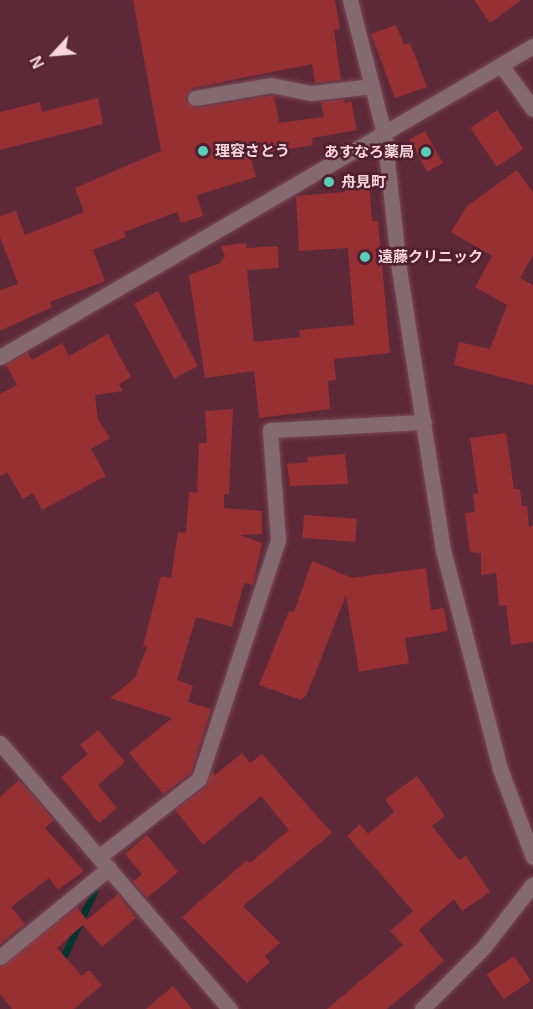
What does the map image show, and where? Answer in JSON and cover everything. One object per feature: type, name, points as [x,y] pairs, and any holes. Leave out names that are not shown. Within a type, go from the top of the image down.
[{"type":"street","points":[[350,0],[384,133],[399,269],[443,550],[469,660],[500,769],[533,857]]},
{"type":"street","points":[[0,357],[533,46]]},
{"type":"street","points":[[501,64],[533,109]]},
{"type":"street","points":[[195,98],[271,85],[311,93],[372,86]]},
{"type":"street","points":[[0,957],[199,779],[278,540],[270,430],[424,422]]},
{"type":"street","points":[[0,743],[230,1009]]},
{"type":"street","points":[[422,1009],[483,948],[533,884]]},
{"type":"building","points":[[133,0],[335,0],[340,29],[334,30],[341,80],[315,83],[312,64],[193,88],[185,99],[196,108],[274,95],[279,123],[324,117],[321,102],[344,99],[345,103],[351,101],[357,130],[312,138],[313,145],[250,156],[256,177],[197,195],[203,216],[181,223],[177,212],[124,232],[126,237],[93,250],[105,281],[50,302],[52,307],[0,331],[0,290],[18,284],[0,237],[0,216],[16,211],[25,235],[84,212],[75,188],[161,151]]},
{"type":"building","points":[[474,0],[521,0],[490,23]]},
{"type":"building","points":[[396,25],[404,45],[410,43],[427,87],[395,98],[371,34]]},
{"type":"building","points":[[98,98],[103,124],[0,150],[0,112],[40,102],[42,112]]},
{"type":"building","points":[[497,110],[523,149],[497,167],[470,128]]},
{"type":"building","name":"あすなろ薬局","points":[[425,131],[443,163],[427,172],[409,140]]},
{"type":"building","points":[[517,170],[533,193],[533,255],[520,278],[533,285],[533,385],[454,365],[459,342],[490,349],[507,305],[475,287],[492,256],[451,232],[467,206]]},
{"type":"building","points":[[369,180],[372,221],[378,221],[390,353],[334,359],[336,380],[328,381],[330,409],[259,418],[254,371],[205,378],[189,275],[220,263],[225,256],[221,246],[246,243],[247,248],[278,246],[279,268],[247,270],[254,342],[300,337],[299,330],[354,325],[348,248],[299,251],[296,196],[345,192],[344,182]]},
{"type":"building","points":[[158,291],[198,366],[174,379],[134,304]]},
{"type":"building","points":[[108,334],[131,377],[119,384],[123,391],[95,395],[98,420],[110,438],[91,449],[106,476],[42,510],[33,493],[23,499],[7,472],[0,476],[0,394],[17,385],[6,365],[27,352],[32,360],[62,343],[69,356]]},
{"type":"building","points":[[233,409],[229,494],[224,495],[224,508],[262,511],[262,534],[240,535],[262,543],[253,585],[244,583],[232,627],[196,617],[177,680],[193,686],[188,702],[211,709],[191,773],[163,794],[129,753],[172,718],[110,698],[135,678],[147,647],[143,646],[161,576],[171,578],[178,532],[186,533],[189,492],[197,493],[199,443],[207,443],[205,411]]},
{"type":"building","points":[[506,433],[514,489],[520,489],[522,506],[527,506],[529,526],[533,526],[533,642],[511,645],[506,605],[499,606],[496,573],[481,575],[481,553],[470,552],[465,513],[475,512],[473,494],[478,493],[470,438]]},
{"type":"building","points":[[345,454],[348,484],[290,486],[287,464],[308,462],[307,457]]},
{"type":"building","points":[[304,515],[357,519],[355,542],[302,538]]},
{"type":"building","points":[[312,561],[352,578],[426,568],[431,610],[444,608],[448,631],[405,638],[409,663],[359,672],[346,595],[307,694],[301,700],[259,685],[289,611],[294,612]]},
{"type":"building","points":[[98,730],[125,762],[98,785],[117,808],[99,823],[61,777],[88,754],[80,745]]},
{"type":"building","points":[[242,753],[250,763],[262,754],[332,833],[243,906],[280,943],[265,956],[270,962],[247,983],[182,917],[247,860],[250,863],[289,830],[261,796],[203,845],[175,810],[205,787],[212,771],[215,775]]},
{"type":"building","points":[[417,776],[445,816],[432,826],[459,860],[466,856],[490,892],[462,911],[454,899],[419,930],[444,961],[387,1009],[327,1009],[403,945],[390,931],[413,911],[347,836],[360,824],[368,834],[394,812],[385,799]]},
{"type":"building","points":[[19,780],[54,820],[45,828],[84,871],[58,890],[49,878],[11,907],[25,924],[0,944],[0,797]]},
{"type":"building","points":[[147,835],[178,872],[147,898],[133,882],[142,874],[125,854]]},
{"type":"building","points":[[118,894],[136,918],[102,947],[83,925],[57,948],[82,976],[89,970],[102,985],[74,1009],[12,1009],[0,994],[0,967],[77,907],[87,920]]},
{"type":"building","points":[[514,956],[531,981],[503,999],[487,974]]},
{"type":"building","points":[[173,986],[192,1009],[146,1009]]},
{"type":"waterway","points":[[60,964],[95,890]]},
{"type":"place","name":"理容さとう","points":[[203,151]]},
{"type":"place","name":"あすなろ薬局","points":[[426,152]]},
{"type":"place","name":"舟見町","points":[[329,182]]},
{"type":"place","name":"遠藤クリニック","points":[[365,257]]}]
